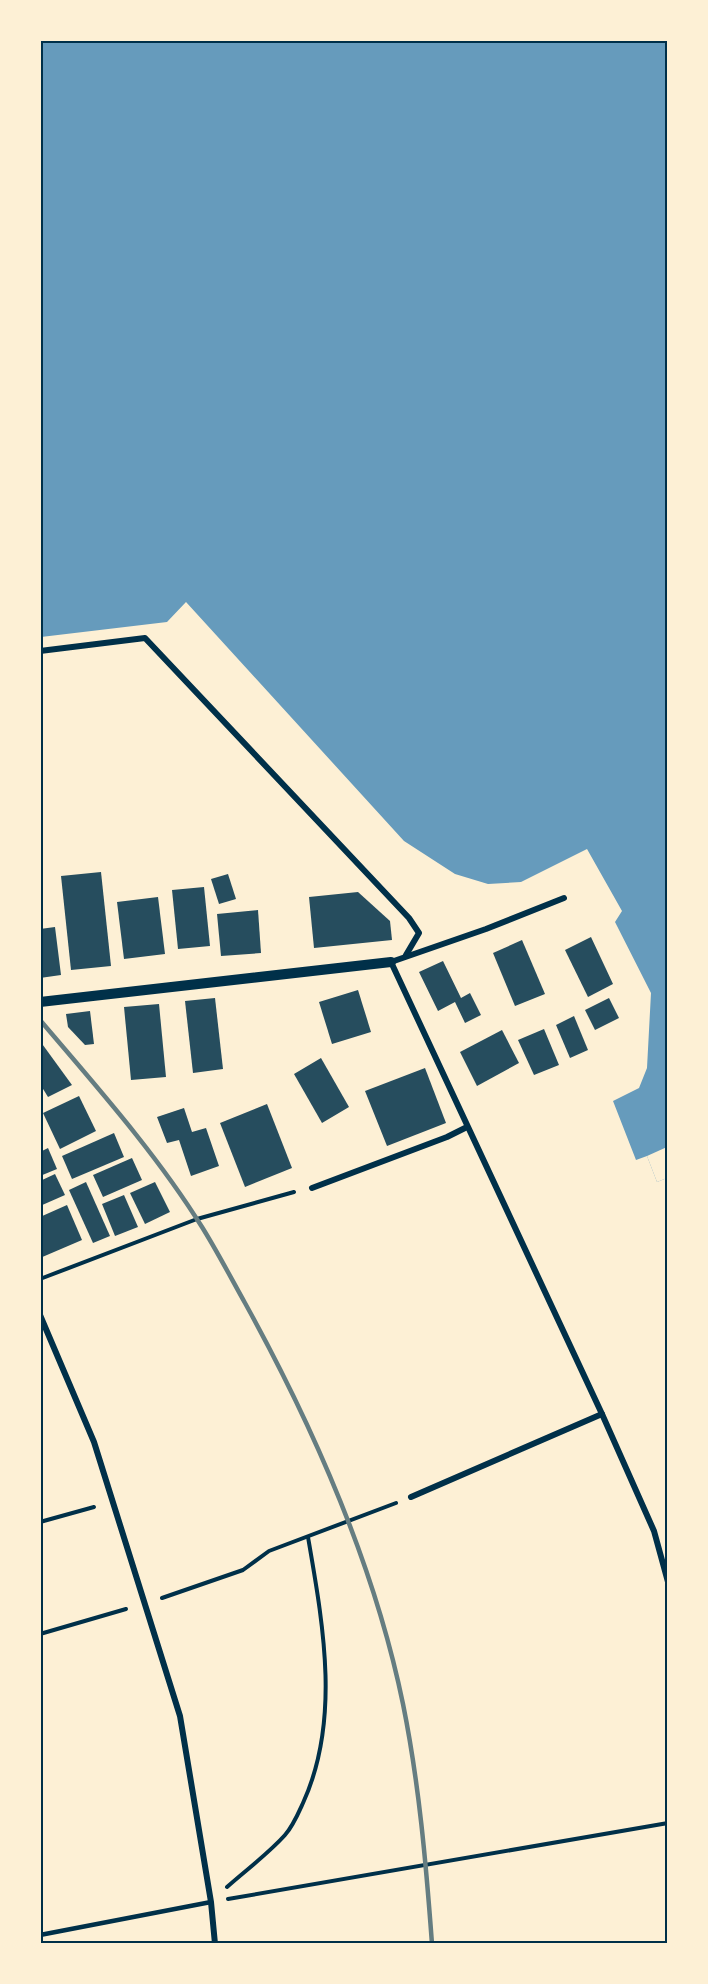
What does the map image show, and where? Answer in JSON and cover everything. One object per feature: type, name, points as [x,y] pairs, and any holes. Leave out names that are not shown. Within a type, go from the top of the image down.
[{"type":"street","points":[[40,651],[145,638],[409,918],[419,933],[406,955]]},
{"type":"street","points":[[40,1002],[391,962],[486,929],[564,898]]},
{"type":"street","points":[[391,962],[602,1414],[654,1531],[668,1582]]},
{"type":"street","points":[[312,1188],[447,1137],[467,1127]]},
{"type":"street","points":[[40,1315],[94,1442],[180,1716],[211,1902],[215,1944]]},
{"type":"street","points":[[411,1497],[602,1414]]},
{"type":"lane","points":[[40,1935],[211,1902]]},
{"type":"path","points":[[40,1279],[223,1210],[312,1188]]},
{"type":"path","points":[[40,1634],[145,1603],[243,1570],[269,1551],[411,1497]]},
{"type":"path","points":[[40,1522],[114,1500]]},
{"type":"path","points":[[211,1902],[286,1835],[310,1787],[320,1747],[326,1704],[320,1606],[308,1537]]},
{"type":"path","points":[[211,1902],[668,1823]]},
{"type":"water","points":[[40,41],[667,41],[667,1178],[657,1182],[647,1156],[636,1160],[613,1101],[639,1088],[647,1068],[651,993],[615,922],[622,911],[587,849],[521,882],[488,884],[455,874],[404,841],[186,602],[167,622],[41,637]]},
{"type":"pier","points":[[667,1147],[667,1178],[657,1182],[647,1156]]},
{"type":"building","points":[[101,872],[111,966],[71,970],[61,876]]},
{"type":"building","points":[[228,874],[236,899],[219,904],[211,879]]},
{"type":"building","points":[[204,887],[210,946],[178,949],[172,890]]},
{"type":"building","points":[[358,892],[390,921],[392,940],[314,948],[309,897]]},
{"type":"building","points":[[158,897],[165,954],[124,959],[117,902]]},
{"type":"building","points":[[258,910],[261,953],[221,956],[217,914]]},
{"type":"building","points":[[55,927],[61,975],[40,978],[40,929]]},
{"type":"building","points":[[591,937],[613,984],[588,997],[565,950]]},
{"type":"building","points":[[522,940],[545,994],[515,1006],[493,953]]},
{"type":"building","points":[[443,961],[461,998],[470,993],[481,1015],[465,1023],[455,1002],[438,1011],[419,972]]},
{"type":"building","points":[[358,990],[371,1032],[332,1044],[319,1002]]},
{"type":"building","points":[[215,998],[223,1069],[193,1073],[185,1001]]},
{"type":"building","points":[[609,998],[619,1018],[595,1030],[585,1010]]},
{"type":"building","points":[[159,1004],[166,1077],[131,1080],[124,1007]]},
{"type":"building","points":[[90,1011],[94,1044],[85,1045],[68,1027],[66,1014]]},
{"type":"building","points":[[574,1016],[588,1050],[570,1058],[556,1025]]},
{"type":"building","points":[[544,1029],[559,1065],[534,1075],[518,1040]]},
{"type":"building","points":[[502,1030],[519,1063],[477,1086],[460,1052]]},
{"type":"building","points":[[40,1041],[72,1085],[48,1097],[40,1084]]},
{"type":"building","points":[[321,1058],[349,1107],[322,1123],[294,1074]]},
{"type":"building","points":[[425,1068],[446,1123],[387,1146],[365,1091]]},
{"type":"building","points":[[79,1096],[96,1131],[60,1149],[43,1113]]},
{"type":"building","points":[[267,1104],[292,1168],[245,1187],[220,1123]]},
{"type":"building","points":[[184,1108],[192,1132],[206,1128],[219,1166],[191,1176],[179,1140],[167,1143],[157,1117]]},
{"type":"building","points":[[114,1133],[124,1157],[72,1179],[62,1156]]},
{"type":"building","points":[[48,1148],[57,1169],[40,1176],[40,1152]]},
{"type":"building","points":[[132,1158],[142,1180],[103,1197],[93,1175]]},
{"type":"building","points":[[55,1174],[65,1195],[40,1206],[40,1181]]},
{"type":"building","points":[[86,1182],[110,1236],[93,1243],[69,1190]]},
{"type":"building","points":[[155,1182],[170,1212],[145,1224],[130,1193]]},
{"type":"building","points":[[124,1195],[138,1227],[115,1236],[102,1204]]},
{"type":"building","points":[[67,1205],[82,1240],[40,1258],[40,1217]]},
{"type":"railway","points":[[40,1020],[145,1146],[202,1227],[270,1350],[318,1448],[358,1548],[391,1651],[413,1763],[432,1944]]}]
